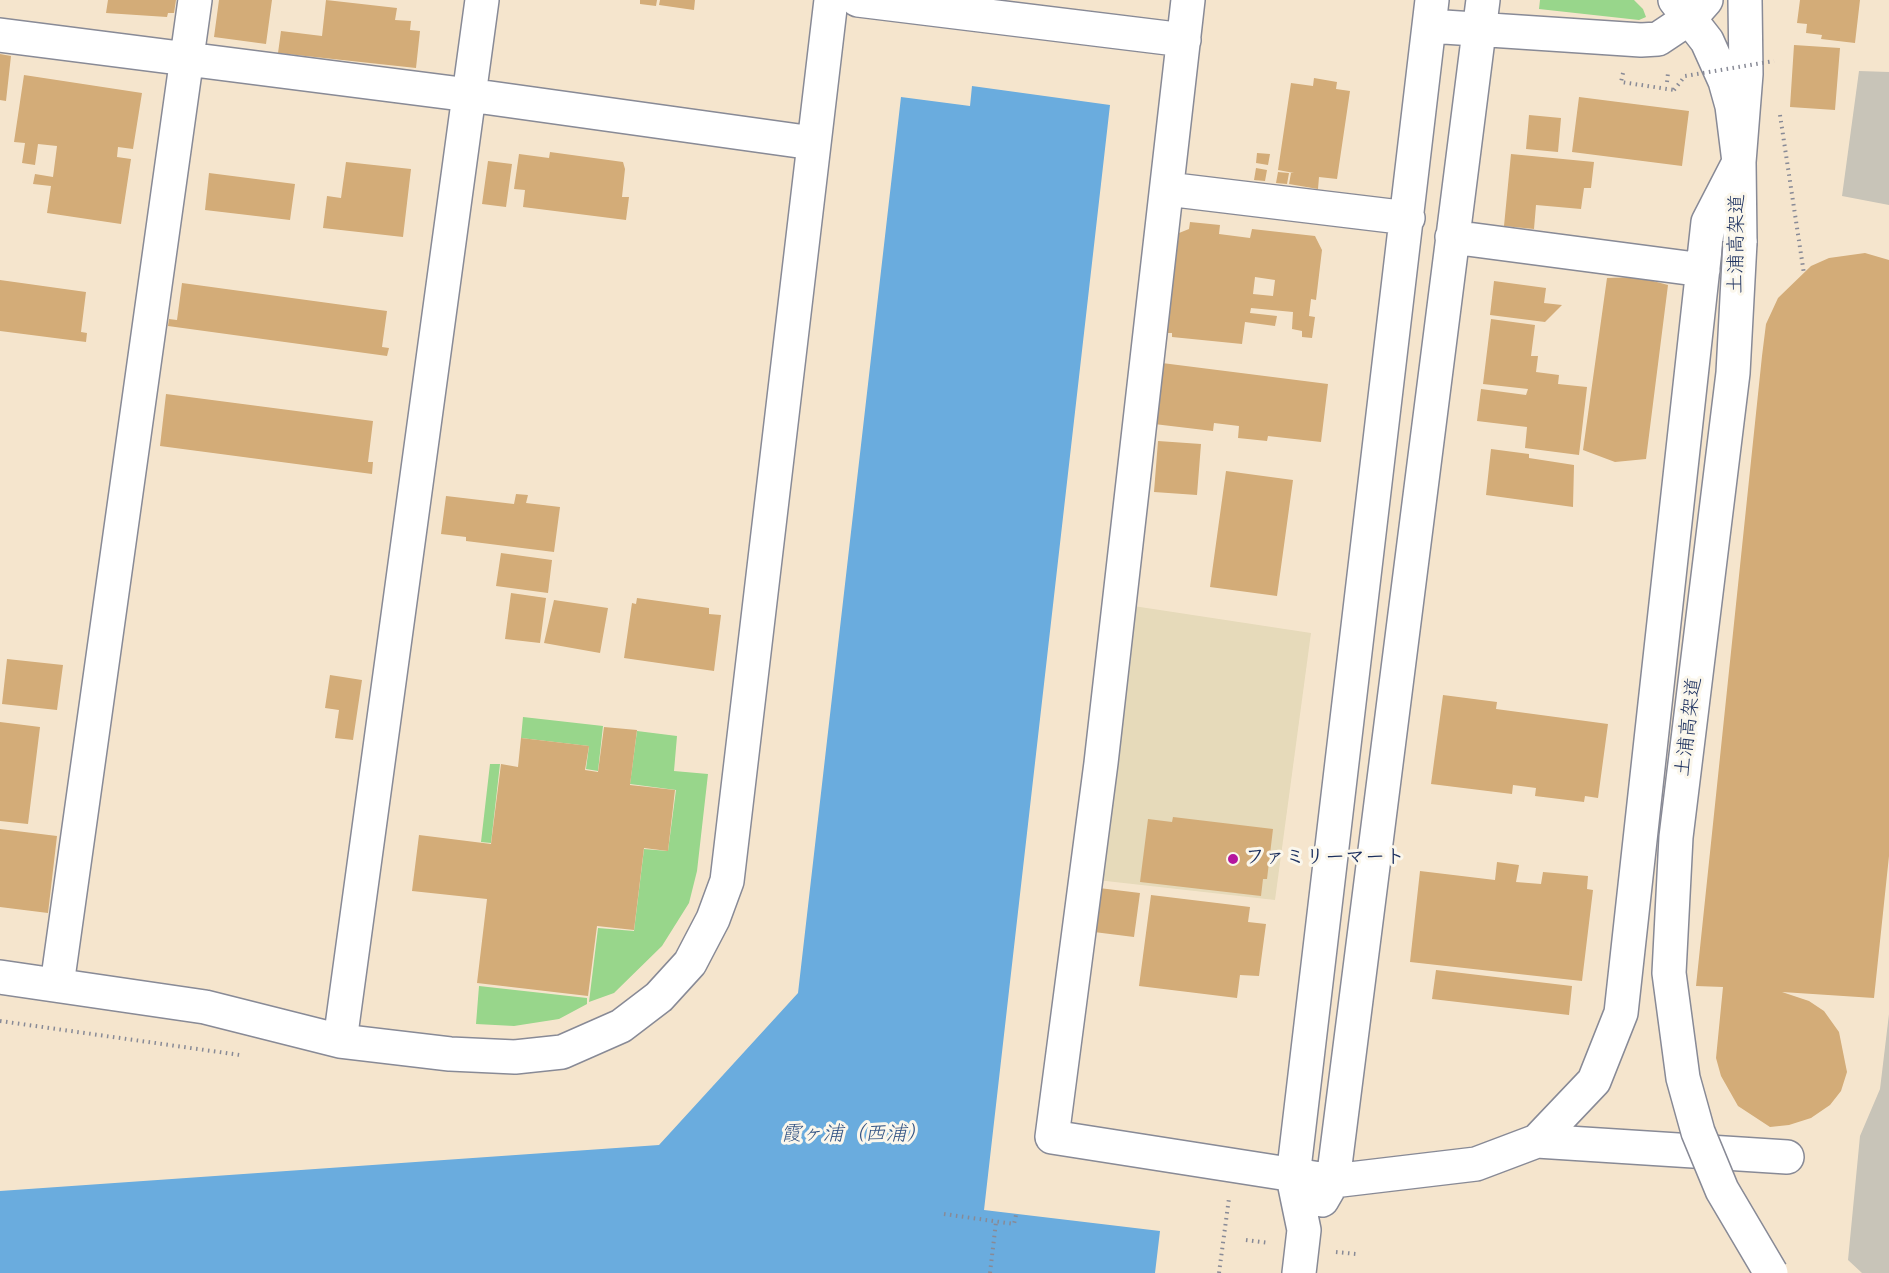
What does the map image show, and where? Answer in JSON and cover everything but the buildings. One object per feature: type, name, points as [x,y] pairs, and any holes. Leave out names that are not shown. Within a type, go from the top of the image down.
[{"type":"street","points":[[57,985],[195,0]]},
{"type":"street","points":[[340,1041],[482,0]]},
{"type":"street","points":[[0,977],[205,1007],[340,1041],[461,1055],[515,1057],[562,1052],[621,1026],[659,997],[690,963],[708,928],[727,881],[831,0]]},
{"type":"street","points":[[858,0],[1184,40]]},
{"type":"street","points":[[1188,0],[1101,763],[1052,1137],[1293,1177],[1333,1181],[1476,1164],[1537,1141],[1787,1157]]},
{"type":"street","points":[[1537,1141],[1594,1081],[1621,1013],[1708,222],[1739,162],[1746,74],[1745,0]]},
{"type":"street","points":[[1299,1273],[1304,1230],[1293,1177],[1408,218],[1430,13],[1481,15],[1641,40],[1658,39],[1691,6],[1725,81],[1732,106],[1739,162]]},
{"type":"street","points":[[1304,1230],[1333,1181],[1481,15]]},
{"type":"street","points":[[0,35],[469,95],[813,143]]},
{"type":"street","name":"土浦高架道","points":[[1739,162],[1740,242],[1733,373],[1676,837],[1670,973],[1683,1078],[1698,1132],[1722,1190],[1771,1273]]},
{"type":"street","points":[[1167,189],[1408,218]]},
{"type":"street","points":[[1452,237],[1703,270]]},
{"type":"path","points":[[1774,52],[1775,73]]},
{"type":"path","points":[[1621,82],[1674,90],[1685,76],[1774,61]]},
{"type":"path","points":[[1780,108],[1804,274]]},
{"type":"path","points":[[0,1021],[244,1055]]},
{"type":"path","points":[[1217,1196],[1229,1198],[1219,1273]]},
{"type":"path","points":[[944,1214],[1014,1224],[1016,1215]]},
{"type":"path","points":[[990,1273],[996,1222]]},
{"type":"shaded area","points":[[1859,71],[1889,72],[1889,205],[1842,196]]},
{"type":"shaded area","points":[[1127,605],[1311,633],[1275,900],[1097,880]]},
{"type":"shaded area","points":[[1889,1014],[1889,1273],[1862,1273],[1848,1260],[1860,1136],[1880,1089]]},
{"type":"green space","points":[[1540,0],[1634,0],[1643,9],[1646,17],[1639,20],[1539,9]]},
{"type":"green space","points":[[523,717],[603,726],[598,771],[586,769],[589,746],[521,738]]},
{"type":"green space","points":[[637,731],[677,736],[674,771],[708,774],[697,871],[689,903],[662,946],[614,993],[589,1002],[598,928],[634,931],[644,849],[668,851],[676,790],[630,784]]},
{"type":"green space","points":[[490,764],[500,764],[491,843],[481,842]]},
{"type":"green space","points":[[479,986],[587,998],[587,1004],[559,1019],[514,1026],[476,1024]]},
{"type":"water","name":"霞ヶ浦（西浦）","points":[[972,86],[1110,105],[984,1210],[1160,1231],[1155,1273],[0,1273],[0,1191],[659,1145],[798,993],[901,97],[970,106]]},
{"type":"place","name":"ファミリーマート","points":[[1233,859]]}]
